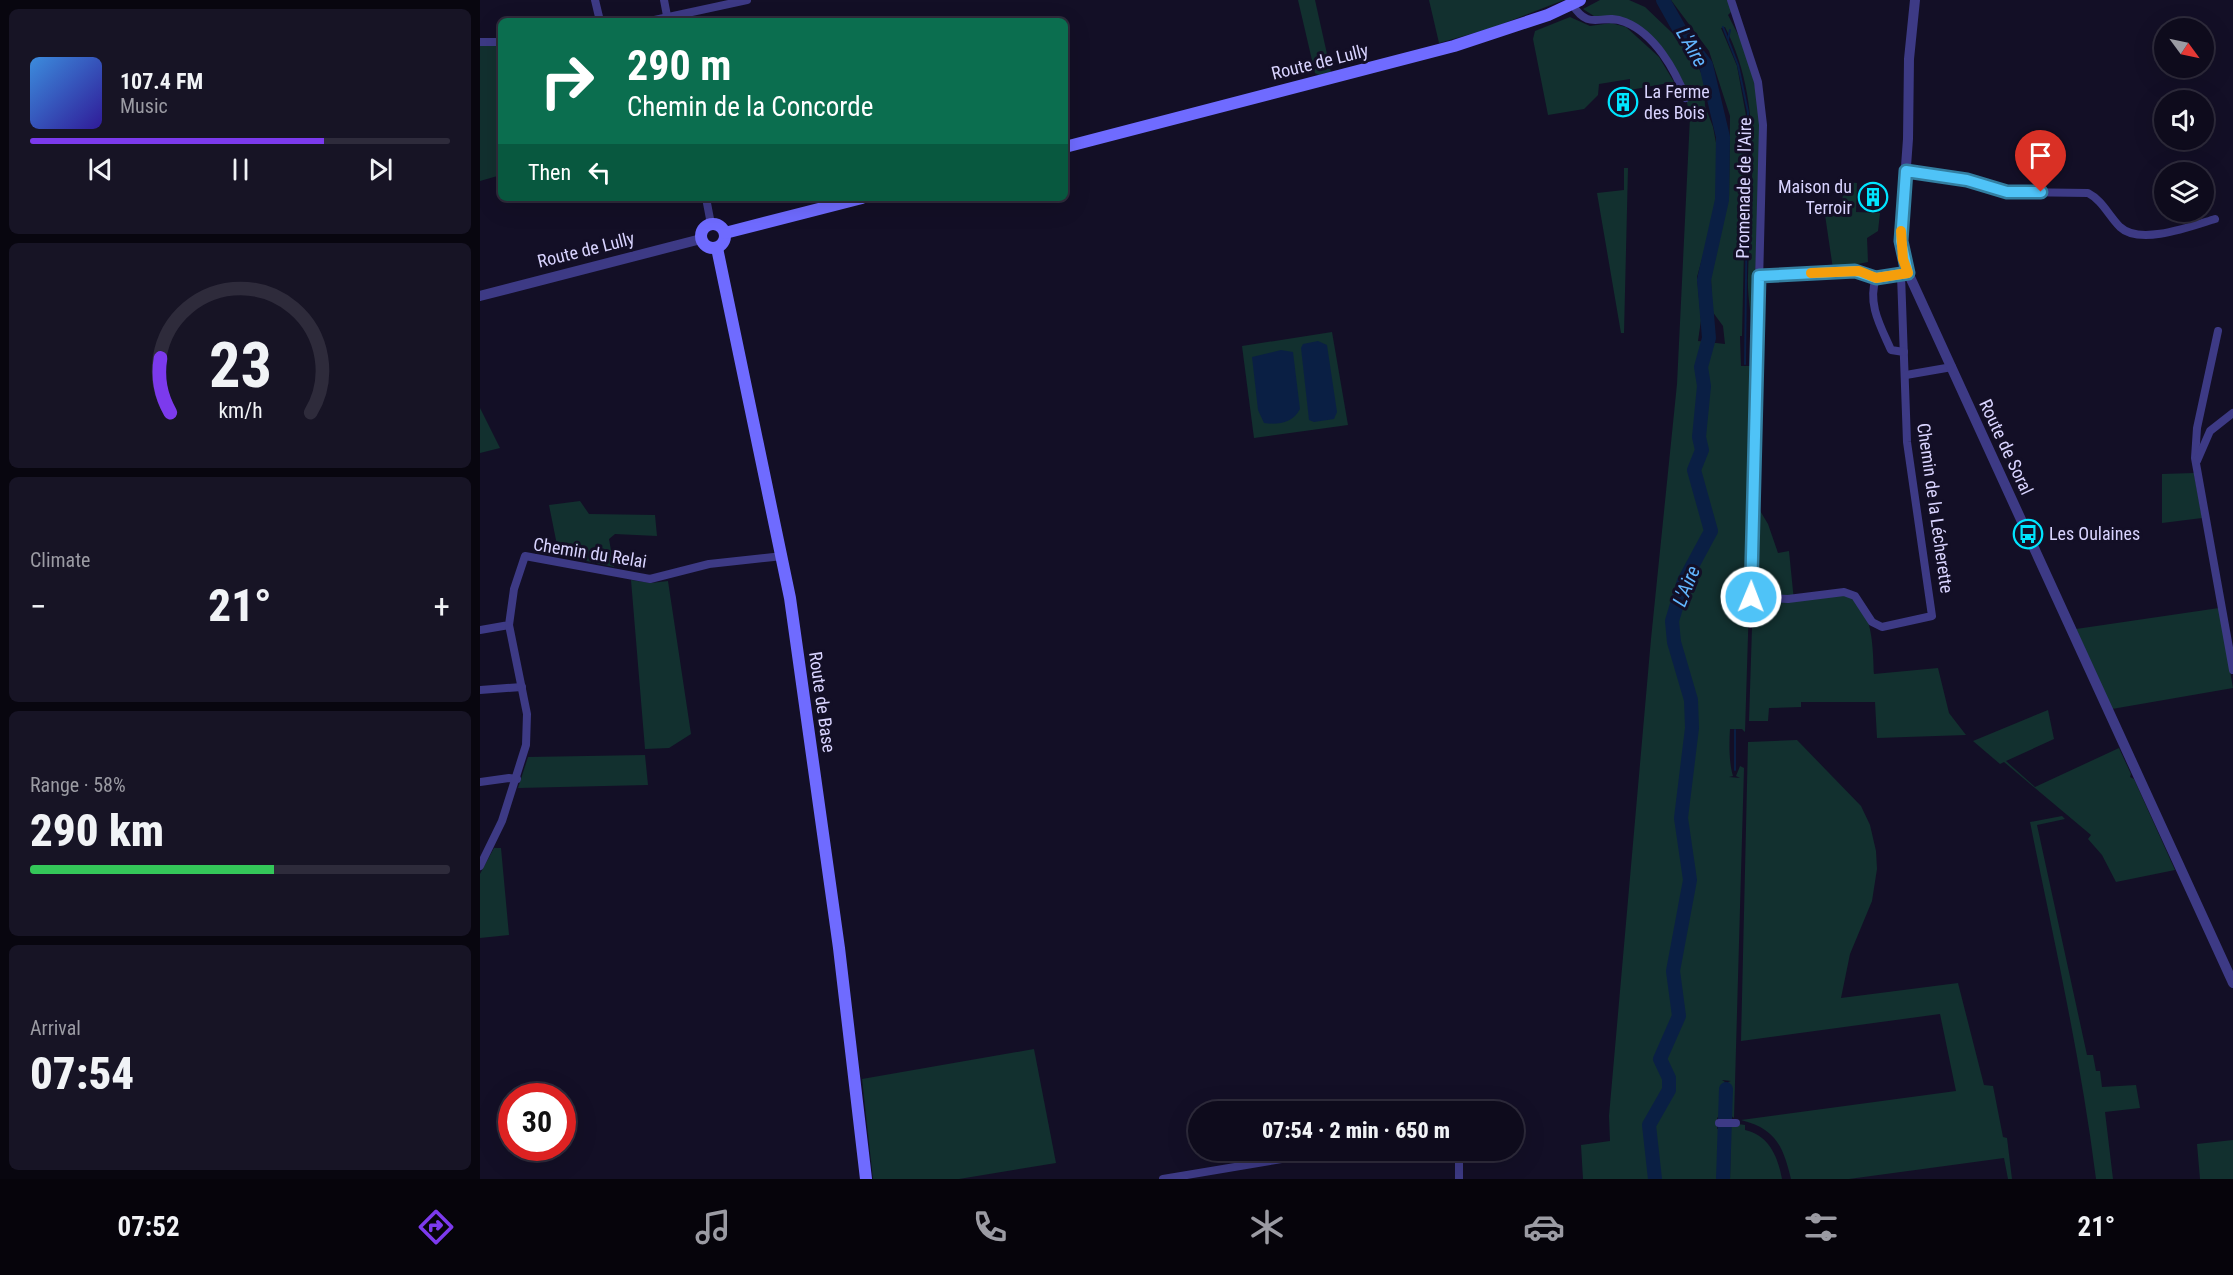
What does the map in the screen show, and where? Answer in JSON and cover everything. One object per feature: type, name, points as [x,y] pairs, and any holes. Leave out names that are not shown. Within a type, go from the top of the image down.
[{"type":"main road","name":"Route de Lully","points":[[1068,146],[1454,46],[1532,21],[1576,2]]},
{"type":"main road","points":[[725,233],[850,201]]},
{"type":"main road","points":[[711,224],[718,225],[725,233],[724,242],[717,248],[709,248],[701,239],[702,231],[711,224]]},
{"type":"main road","name":"Route de Base","points":[[717,248],[783,556],[839,948],[864,1179]]},
{"type":"street","points":[[596,0],[599,18]]},
{"type":"street","points":[[664,0],[668,18]]},
{"type":"street","points":[[672,18],[747,0]]},
{"type":"street","name":"Promenade de l'Aire","points":[[1731,0],[1752,60],[1761,102],[1763,151],[1751,597]]},
{"type":"street","name":"Route de Soral","points":[[1915,0],[1908,68],[1906,171],[1901,241],[1905,274],[1952,367],[2233,983]]},
{"type":"street","points":[[1576,2],[1578,13],[1588,21],[1620,20],[1639,31],[1663,55],[1686,98]]},
{"type":"street","points":[[480,42],[498,42]]},
{"type":"street","points":[[1906,171],[1967,180],[2007,192],[2088,193],[2098,200],[2121,227],[2142,236],[2215,219]]},
{"type":"street","points":[[707,201],[711,224]]},
{"type":"street","name":"Route de Lully","points":[[480,296],[701,239]]},
{"type":"street","points":[[1759,276],[1855,271],[1876,278],[1905,274]]},
{"type":"street","name":"Chemin de la Lécherette","points":[[1751,597],[1788,600],[1844,592],[1855,596],[1872,622],[1882,627],[1932,616],[1907,442],[1904,352],[1905,274]]},
{"type":"street","points":[[1876,278],[1873,287],[1876,318],[1891,350],[1904,352]]},
{"type":"street","points":[[2218,331],[2197,428],[2195,464],[2233,670]]},
{"type":"street","points":[[1906,375],[1952,367]]},
{"type":"street","points":[[2195,464],[2210,431],[2233,413]]},
{"type":"street","name":"Chemin du Relai","points":[[509,625],[514,589],[525,556],[650,579],[709,564],[783,556]]},
{"type":"street","points":[[480,630],[509,625],[522,687],[527,734],[517,779],[502,821],[480,866]]},
{"type":"street","points":[[480,690],[522,687]]},
{"type":"street","points":[[480,782],[517,779]]},
{"type":"street","points":[[1719,1123],[1733,1123]]},
{"type":"street","points":[[1163,1179],[1270,1161]]},
{"type":"street","points":[[1459,1161],[1459,1179]]},
{"type":"green space","points":[[1298,0],[1315,0],[1331,72],[1319,75],[1315,73]]},
{"type":"green space","points":[[1429,0],[1564,0],[1492,28],[1439,43]]},
{"type":"green space","points":[[1600,0],[1629,0],[1645,7],[1690,50],[1704,79],[1705,106],[1713,127],[1717,148],[1716,209],[1697,277],[1701,320],[1698,341],[1725,344],[1723,326],[1712,311],[1711,278],[1729,197],[1730,116],[1709,51],[1671,0],[1729,0],[1732,11],[1728,15],[1748,54],[1760,110],[1756,336],[1752,336],[1748,284],[1752,181],[1750,118],[1746,87],[1738,56],[1725,27],[1721,28],[1737,66],[1747,121],[1741,366],[1750,366],[1753,348],[1756,348],[1749,591],[1734,588],[1735,621],[1744,621],[1746,601],[1749,603],[1745,732],[1742,729],[1730,729],[1729,741],[1733,776],[1729,777],[1740,778],[1736,776],[1740,766],[1744,768],[1734,1118],[1729,1114],[1730,1088],[1728,1082],[1731,1081],[1722,1080],[1725,1082],[1722,1088],[1722,1113],[1717,1118],[1717,1129],[1720,1129],[1718,1179],[1583,1179],[1581,1145],[1610,1141],[1609,1116],[1651,639],[1677,384],[1690,117],[1686,98],[1689,96],[1639,26],[1594,16],[1583,9]]},
{"type":"green space","points":[[1570,17],[1590,26],[1611,23],[1626,27],[1659,57],[1674,82],[1630,90],[1630,79],[1599,84],[1598,95],[1584,109],[1548,115],[1533,39],[1535,31]]},
{"type":"green space","points":[[480,45],[498,45],[498,176],[480,181]]},
{"type":"green space","points":[[1624,168],[1628,168],[1624,333],[1621,333],[1597,193],[1624,190]]},
{"type":"green space","points":[[1845,182],[1857,183],[1856,212],[1880,213],[1878,231],[1867,238],[1868,262],[1833,269],[1824,208],[1842,201]]},
{"type":"green space","points":[[1332,332],[1348,425],[1254,438],[1242,346]]},
{"type":"green space","points":[[480,408],[500,448],[480,453]]},
{"type":"green space","points":[[2194,473],[2202,518],[2162,523],[2162,474]]},
{"type":"green space","points":[[580,501],[589,514],[655,515],[657,536],[615,534],[609,539],[614,567],[559,555],[549,505]]},
{"type":"green space","points":[[1756,504],[1768,524],[1778,553],[1789,551],[1794,601],[1835,595],[1852,598],[1860,605],[1870,627],[1874,674],[1938,668],[1949,713],[1966,735],[1877,738],[1875,702],[1801,702],[1801,707],[1769,708],[1768,721],[1749,721]]},
{"type":"green space","points":[[631,580],[651,583],[668,581],[691,734],[669,748],[645,749]]},
{"type":"green space","points":[[2219,608],[2233,688],[2112,709],[2076,629]]},
{"type":"green space","points":[[2048,710],[2054,739],[2006,761],[2035,787],[2119,748],[2131,774],[2130,777],[2134,779],[2175,870],[2116,882],[2102,855],[2088,839],[2091,835],[2004,762],[2000,764],[1973,741]]},
{"type":"green space","points":[[1797,740],[1861,806],[1870,825],[1876,851],[1877,869],[1872,901],[1850,954],[1841,998],[1958,983],[1984,1085],[1993,1086],[2003,1137],[2007,1138],[2012,1179],[2008,1179],[2004,1158],[1849,1179],[1791,1179],[1785,1157],[1776,1140],[1762,1128],[1741,1120],[1956,1091],[1940,1014],[1741,1041],[1748,742]]},
{"type":"green space","points":[[645,755],[648,785],[518,788],[528,757]]},
{"type":"green space","points":[[2062,816],[2065,819],[2037,825],[2087,1055],[2093,1055],[2096,1071],[2100,1071],[2102,1087],[2136,1085],[2140,1108],[2105,1112],[2113,1179],[2096,1179],[2075,1045],[2030,822]]},
{"type":"green space","points":[[494,848],[501,848],[509,935],[480,938],[480,874]]},
{"type":"green space","points":[[1034,1049],[1056,1163],[959,1179],[873,1179],[862,1079]]},
{"type":"green space","points":[[1731,1123],[1745,1125],[1745,1130],[1766,1142],[1775,1155],[1782,1179],[1730,1179]]},
{"type":"green space","points":[[2233,1140],[2233,1179],[2200,1179],[2197,1144]]},
{"type":"water","points":[[1318,341],[1327,345],[1337,412],[1334,419],[1314,422],[1309,420],[1301,348],[1303,344]]},
{"type":"water","points":[[1281,350],[1293,352],[1300,409],[1297,414],[1285,422],[1264,423],[1258,410],[1252,357]]},
{"type":"waterway","name":"L'Aire","points":[[1655,1179],[1649,1125],[1669,1090],[1669,1078],[1660,1059],[1679,1016],[1673,971],[1690,880],[1681,818],[1692,728],[1691,700],[1674,642],[1672,621],[1684,581],[1711,531],[1694,470],[1702,450],[1699,437],[1704,386],[1701,367],[1709,338],[1704,280],[1722,200],[1723,137],[1706,65],[1681,32],[1663,0]]},
{"type":"waterway","points":[[1723,27],[1738,65],[1748,112],[1745,364]]},
{"type":"waterway","points":[[1728,39],[1730,30]]},
{"type":"waterway","points":[[1739,592],[1739,620]]},
{"type":"waterway","points":[[1735,730],[1735,770]]},
{"type":"waterway","points":[[1723,1179],[1726,1089]]},
{"type":"slow traffic","points":[[1811,273],[1859,271],[1876,278],[1904,275],[1908,273],[1903,259],[1901,231]]},
{"type":"place","name":"La Ferme des Bois","points":[[1623,102]]},
{"type":"place","name":"Maison du Terroir","points":[[1873,197]]},
{"type":"place","name":"Les Oulaines","points":[[2028,534]]},
{"type":"route","points":[[1751,597],[1759,276],[1855,271],[1876,278],[1908,273],[1903,259],[1901,241],[1906,171],[1927,176],[1967,180],[2007,192],[2041,192]]}]
